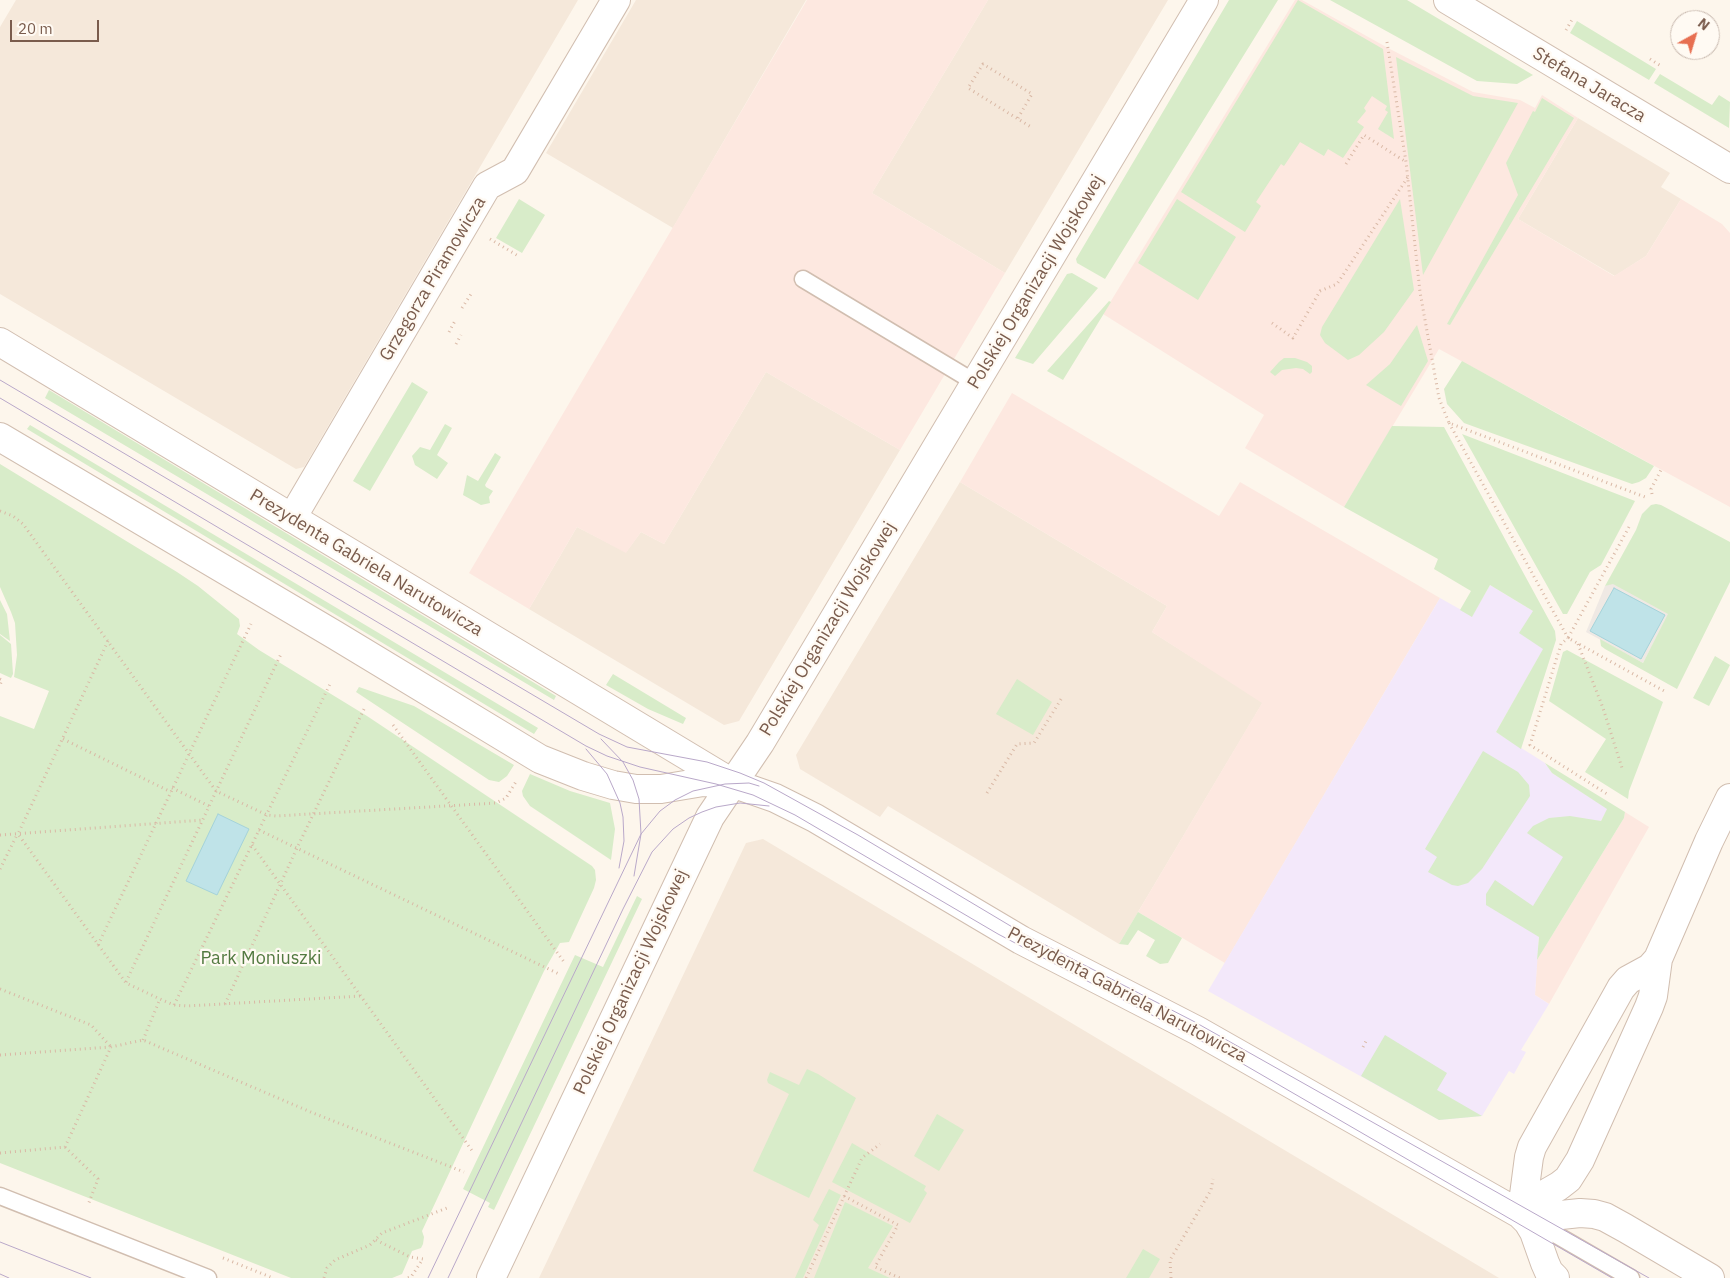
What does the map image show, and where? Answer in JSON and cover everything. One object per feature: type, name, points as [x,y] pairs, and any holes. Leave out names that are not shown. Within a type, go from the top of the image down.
[{"type":"street","name":"Grzegorza Piramowicza","points":[[292,518],[487,186],[515,171],[616,0]]},
{"type":"street","name":"Polskiej Organizacji Wojskowej","points":[[491,1278],[705,828],[732,783],[760,743],[1204,0]]},
{"type":"street","name":"Stefana Jaracza","points":[[1448,0],[1730,169]]},
{"type":"street","name":"Prezydenta Gabriela Narutowicza","points":[[0,342],[713,773],[732,783],[775,798],[815,818],[1021,940],[1198,1031],[1520,1214],[1534,1232],[1545,1263],[1555,1278]]},
{"type":"street","name":"Prezydenta Gabriela Narutowicza","points":[[0,437],[335,635],[540,759],[583,776],[613,785],[636,789],[661,789],[703,782],[732,783]]},
{"type":"street","points":[[1520,1214],[1533,1201],[1564,1182],[1574,1170],[1649,1007],[1653,996],[1658,959],[1709,841],[1730,798]]},
{"type":"street","points":[[1520,1214],[1529,1157],[1534,1143],[1621,988],[1628,980],[1650,968],[1658,959]]},
{"type":"street","name":"Prezydenta Gabriela Narutowicza","points":[[1520,1214],[1542,1217],[1580,1213],[1605,1217],[1710,1278]]},
{"type":"lane","points":[[803,279],[976,383]]},
{"type":"lane","points":[[0,1196],[208,1278]]},
{"type":"lane","points":[[1520,1214],[1630,1278]]},
{"type":"path","points":[[1566,30],[1573,18]]},
{"type":"path","points":[[1387,42],[1408,177],[1420,292],[1439,398],[1449,423],[1568,638],[1666,692]]},
{"type":"path","points":[[1650,59],[1661,66]]},
{"type":"path","points":[[1018,118],[1032,94],[983,64],[968,88],[1031,127]]},
{"type":"path","points":[[1346,164],[1364,135],[1406,162]]},
{"type":"path","points":[[1272,323],[1293,338],[1320,291],[1337,284],[1408,177]]},
{"type":"path","points":[[490,239],[520,257]]},
{"type":"path","points":[[462,308],[471,294]]},
{"type":"path","points":[[449,332],[456,319]]},
{"type":"path","points":[[456,344],[461,336]]},
{"type":"path","points":[[1449,423],[1645,497]]},
{"type":"path","points":[[1652,494],[1651,488],[1661,470]]},
{"type":"path","points":[[0,511],[13,516],[23,524],[216,791],[267,815],[314,814],[496,802],[506,798],[519,775]]},
{"type":"path","points":[[1607,794],[1530,745],[1561,644],[1568,638],[1629,527]]},
{"type":"path","points":[[98,945],[250,624]]},
{"type":"path","points":[[0,869],[108,641]]},
{"type":"path","points":[[1578,644],[1624,771]]},
{"type":"path","points":[[126,983],[281,654]]},
{"type":"path","points":[[0,679],[2,680],[0,685]]},
{"type":"path","points":[[174,1005],[331,682]]},
{"type":"path","points":[[987,794],[1017,744],[1034,743],[1063,696]]},
{"type":"path","points":[[224,1004],[365,707]]},
{"type":"path","points":[[393,725],[564,962]]},
{"type":"path","points":[[63,739],[209,806]]},
{"type":"path","points":[[0,835],[202,820]]},
{"type":"path","points":[[259,830],[559,974]]},
{"type":"path","points":[[18,834],[126,983],[174,1005],[360,996]]},
{"type":"path","points":[[252,845],[473,1152]]},
{"type":"path","points":[[0,988],[91,1025],[111,1047]]},
{"type":"path","points":[[143,1040],[160,999]]},
{"type":"path","points":[[0,1056],[111,1047],[143,1040],[313,1113],[464,1172]]},
{"type":"path","points":[[1363,1047],[1366,1041]]},
{"type":"path","points":[[65,1147],[111,1047]]},
{"type":"path","points":[[806,1278],[862,1158],[880,1144]]},
{"type":"path","points":[[0,1153],[65,1147],[98,1179],[88,1205]]},
{"type":"path","points":[[1171,1278],[1170,1260],[1211,1190],[1213,1179]]},
{"type":"path","points":[[844,1196],[898,1225],[875,1267],[900,1278]]},
{"type":"path","points":[[324,1278],[328,1268],[335,1260],[370,1244],[382,1233],[447,1208]]},
{"type":"path","points":[[376,1240],[410,1257],[423,1259],[411,1276],[407,1278]]},
{"type":"shaded area","points":[[16,0],[578,0],[304,467],[296,469],[0,294],[0,27]]},
{"type":"shaded area","points":[[636,0],[806,0],[673,228],[546,153]]},
{"type":"shaded area","points":[[807,0],[988,0],[872,193],[1005,273],[900,450],[766,372],[664,544],[641,532],[626,553],[577,527],[529,609],[469,573]]},
{"type":"shaded area","points":[[988,0],[1168,0],[1005,273],[872,193]]},
{"type":"shaded area","points":[[1295,0],[1302,0],[1388,48],[1473,92],[1520,100],[1535,108],[1542,95],[1578,118],[1518,219],[1614,276],[1646,256],[1681,199],[1722,224],[1730,233],[1730,507],[1439,349],[1344,507],[1245,448],[1264,415],[1103,314]]},
{"type":"shaded area","points":[[1578,118],[1670,173],[1661,187],[1681,199],[1646,256],[1615,276],[1518,219]]},
{"type":"shaded area","points":[[766,372],[900,450],[739,721],[724,725],[529,609],[577,527],[626,552],[641,532],[664,544]]},
{"type":"shaded area","points":[[1012,393],[1219,516],[1240,482],[1440,598],[1225,963],[1138,912],[1262,703],[1152,632],[1167,606],[960,482]]},
{"type":"shaded area","points":[[960,482],[1167,606],[1152,632],[1263,702],[1119,944],[888,806],[880,817],[800,769],[796,755]]},
{"type":"shaded area","points":[[1613,583],[1669,614],[1643,663],[1586,632],[1605,586]]},
{"type":"shaded area","points":[[1490,585],[1533,611],[1544,648],[1496,732],[1545,763],[1552,773],[1608,809],[1540,921],[1535,995],[1549,1004],[1521,1050],[1526,1052],[1514,1074],[1509,1071],[1482,1116],[1439,1120],[1208,991],[1440,598],[1472,616]]},
{"type":"shaded area","points":[[1625,812],[1649,827],[1549,1004],[1535,995],[1537,960],[1624,818]]},
{"type":"shaded area","points":[[763,839],[1499,1278],[539,1278],[746,843]]},
{"type":"green space","points":[[1229,0],[1278,0],[1105,279],[1077,263],[1076,259]]},
{"type":"green space","points":[[1298,0],[1383,49],[1394,139],[1378,129],[1388,112],[1385,110],[1387,106],[1372,96],[1364,108],[1366,111],[1357,122],[1364,127],[1343,158],[1328,149],[1324,156],[1300,142],[1284,166],[1281,164],[1256,202],[1261,206],[1245,232],[1181,192]]},
{"type":"green space","points":[[1330,0],[1407,0],[1533,75],[1517,84],[1477,81]]},
{"type":"green space","points":[[1577,21],[1656,69],[1649,80],[1570,33]]},
{"type":"green space","points":[[1396,57],[1473,96],[1518,103],[1423,275]]},
{"type":"green space","points":[[1660,74],[1712,105],[1719,95],[1730,102],[1729,128],[1654,83]]},
{"type":"green space","points":[[1542,98],[1574,118],[1450,325],[1447,324],[1518,195],[1506,163],[1533,111],[1535,112]]},
{"type":"green space","points":[[519,199],[545,215],[522,253],[496,238]]},
{"type":"green space","points":[[1177,199],[1236,237],[1198,300],[1138,263]]},
{"type":"green space","points":[[1400,199],[1414,290],[1384,332],[1359,355],[1348,360],[1325,343],[1320,335],[1322,327]]},
{"type":"green space","points":[[1072,273],[1098,288],[1033,364],[1015,358],[1067,274]]},
{"type":"green space","points":[[1109,301],[1111,302],[1063,380],[1047,371]]},
{"type":"green space","points":[[1417,325],[1428,361],[1401,406],[1366,385],[1390,364]]},
{"type":"green space","points":[[1284,358],[1295,358],[1307,362],[1312,366],[1312,372],[1310,374],[1303,369],[1296,368],[1282,370],[1275,376],[1270,372]]},
{"type":"green space","points":[[1462,361],[1654,466],[1646,478],[1632,484],[1464,423],[1447,404],[1444,389]]},
{"type":"green space","points":[[412,382],[428,392],[370,491],[353,481]]},
{"type":"green space","points":[[49,390],[556,696],[554,700],[45,398]]},
{"type":"green space","points":[[445,424],[452,428],[437,455],[448,463],[437,479],[415,465],[412,456],[420,447],[430,450]]},
{"type":"green space","points":[[30,425],[538,728],[534,734],[27,429]]},
{"type":"green space","points":[[1392,426],[1444,427],[1555,631],[1556,640],[1521,749],[1496,732],[1543,649],[1519,633],[1533,611],[1490,585],[1472,617],[1460,610],[1471,591],[1434,569],[1438,559],[1344,507]]},
{"type":"green space","points":[[1462,434],[1635,501],[1601,565],[1590,572],[1567,614],[1563,614]]},
{"type":"green space","points":[[495,453],[501,457],[485,485],[493,491],[489,497],[490,503],[481,505],[463,495],[467,475],[478,481]]},
{"type":"green space","name":"Park Moniuszki","points":[[0,464],[198,586],[239,619],[240,626],[237,634],[259,650],[367,716],[592,866],[595,870],[596,880],[594,888],[569,942],[560,943],[544,971],[422,1231],[424,1237],[423,1244],[421,1248],[412,1251],[402,1274],[392,1278],[291,1278],[0,1163],[0,716],[34,729],[49,691],[14,677],[17,655],[15,623],[0,587]]},
{"type":"green space","points":[[1656,504],[1730,542],[1730,582],[1677,689],[1605,649],[1601,646],[1600,639],[1643,663],[1668,614],[1613,584],[1605,586],[1636,530],[1642,514],[1651,505]]},
{"type":"green space","points":[[0,600],[7,614],[10,641],[0,634]]},
{"type":"green space","points":[[0,635],[11,644],[13,674],[11,678],[0,673]]},
{"type":"green space","points":[[1567,650],[1663,702],[1629,791],[1628,799],[1585,772],[1606,739],[1549,701],[1563,652]]},
{"type":"green space","points":[[1715,656],[1730,665],[1709,706],[1693,698]]},
{"type":"green space","points":[[613,674],[686,718],[683,724],[648,709],[606,685]]},
{"type":"green space","points":[[1017,679],[1052,702],[1033,735],[996,714]]},
{"type":"green space","points":[[359,687],[414,706],[514,765],[507,776],[499,782],[489,780],[356,692]]},
{"type":"green space","points":[[1483,751],[1518,772],[1529,785],[1530,796],[1482,869],[1468,883],[1458,886],[1452,885],[1428,872],[1437,857],[1425,849]]},
{"type":"green space","points":[[1545,763],[1625,812],[1624,818],[1537,960],[1539,937],[1486,905],[1486,894],[1495,880],[1533,906],[1563,857],[1527,833],[1533,826],[1549,818],[1570,816],[1601,821],[1607,809],[1552,773]]},
{"type":"green space","points":[[530,774],[570,791],[610,803],[615,829],[611,860],[530,806],[522,791]]},
{"type":"green space","points":[[637,896],[642,899],[494,1210],[488,1207],[490,1203],[463,1189],[575,955],[603,967]]},
{"type":"green space","points":[[1138,912],[1182,938],[1168,963],[1160,964],[1146,956],[1155,940],[1138,930],[1128,945],[1119,944]]},
{"type":"green space","points":[[1385,1035],[1447,1073],[1437,1090],[1482,1116],[1439,1120],[1361,1076]]},
{"type":"green space","points":[[807,1069],[856,1098],[809,1198],[753,1171],[789,1094],[768,1083],[767,1080],[770,1072],[799,1085]]},
{"type":"green space","points":[[937,1114],[964,1130],[939,1171],[914,1156]]},
{"type":"green space","points":[[852,1143],[926,1186],[924,1190],[927,1193],[910,1223],[832,1182]]},
{"type":"green space","points":[[829,1189],[841,1195],[803,1278],[795,1278],[819,1225],[813,1220]]},
{"type":"green space","points":[[845,1202],[893,1226],[868,1268],[890,1278],[814,1278]]},
{"type":"green space","points":[[1143,1249],[1160,1259],[1149,1278],[1126,1278]]},
{"type":"water","points":[[1614,588],[1665,615],[1641,659],[1590,631]]},
{"type":"water","points":[[218,814],[249,829],[217,895],[186,881]]},
{"type":"tram line","points":[[0,380],[599,734],[627,747],[707,762],[764,783],[858,835],[1024,934],[1193,1021],[1649,1278]]},
{"type":"tram line","points":[[0,398],[586,746],[607,756],[640,767],[716,784],[753,795],[795,815],[998,934],[1224,1053],[1612,1278]]},
{"type":"tram line","points":[[601,739],[623,762],[633,780],[639,799],[641,834],[634,876]]},
{"type":"tram line","points":[[586,749],[607,774],[620,803],[623,817],[624,841],[619,868]]},
{"type":"tram line","points":[[428,1278],[641,834],[660,811],[675,800],[693,791],[725,784],[749,783],[759,786]]},
{"type":"tram line","points":[[448,1278],[623,909],[652,852],[673,829],[702,812],[716,807],[740,803],[769,806]]},
{"type":"tram line","points":[[0,1242],[91,1278]]},
{"type":"tram line","points":[[0,1274],[9,1278]]}]
